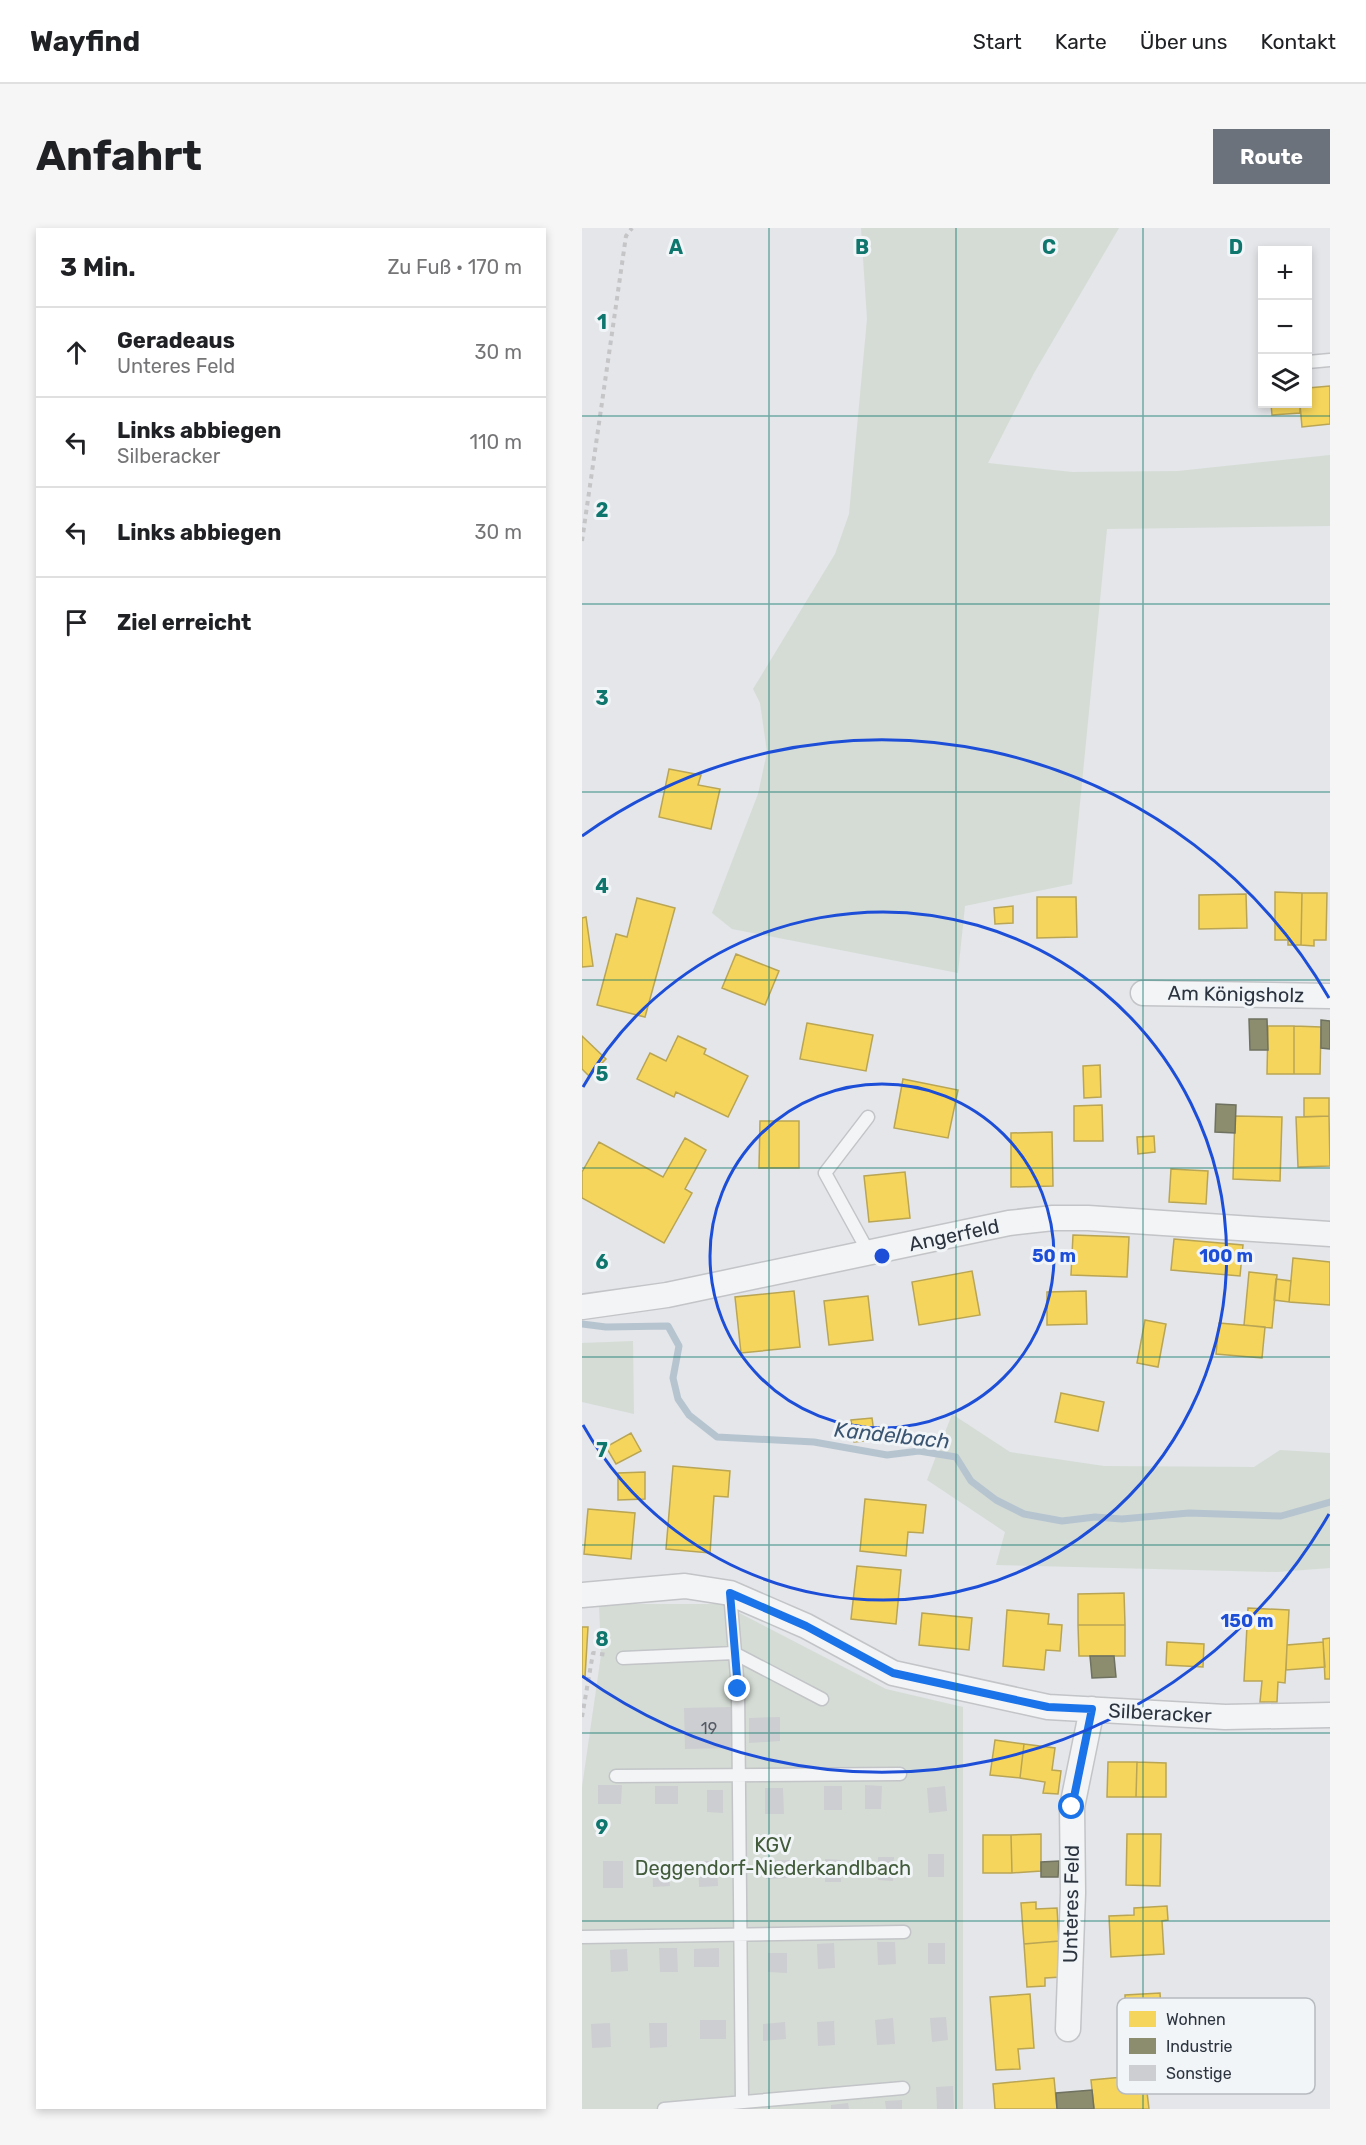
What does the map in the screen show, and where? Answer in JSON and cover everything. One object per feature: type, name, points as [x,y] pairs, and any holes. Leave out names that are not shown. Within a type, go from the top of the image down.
[{"type":"street","name":"Am Königsholz","points":[[1143,993],[1330,996]]},
{"type":"street","name":"Angerfeld","points":[[582,1307],[667,1295],[1009,1223],[1053,1218],[1088,1218],[1330,1234]]},
{"type":"street","name":"Silberacker","points":[[582,1595],[685,1586],[730,1593],[806,1626],[893,1673],[1048,1707],[1225,1717],[1330,1715]]},
{"type":"street","name":"Unteres Feld","points":[[1068,2029],[1072,1807],[1092,1709]]},
{"type":"lane","points":[[1312,362],[1330,360]]},
{"type":"lane","points":[[868,1117],[825,1173],[869,1253]]},
{"type":"lane","points":[[730,1593],[738,1689],[742,2102]]},
{"type":"lane","points":[[623,1658],[734,1653],[822,1699]]},
{"type":"lane","points":[[616,1776],[900,1774]]},
{"type":"lane","points":[[582,1937],[904,1932]]},
{"type":"lane","points":[[664,2109],[903,2088]]},
{"type":"path","points":[[582,541],[626,236],[632,228]]},
{"type":"path","points":[[582,1718],[593,1653],[623,1658]]},
{"type":"green space","points":[[861,228],[1119,228],[1034,373],[988,463],[1072,472],[1178,471],[1330,455],[1330,526],[1107,529],[1072,884],[965,906],[958,973],[732,929],[712,913],[758,794],[767,752],[760,703],[753,689],[835,554],[849,514],[867,319]]},
{"type":"green space","points":[[633,1341],[634,1414],[582,1402],[582,1343]]},
{"type":"green space","points":[[952,1414],[1010,1452],[1104,1466],[1254,1467],[1280,1450],[1330,1453],[1330,1568],[1277,1572],[996,1565],[1005,1532],[927,1480]]},
{"type":"green space","name":"KGV Deggendorf-Niederkandlbach","points":[[599,1604],[722,1604],[886,1689],[963,1707],[963,2109],[582,2109],[582,1787],[601,1655]]},
{"type":"building: Wohnen","points":[[1330,386],[1330,424],[1302,427],[1300,408],[1312,408],[1312,388]]},
{"type":"building: Wohnen","points":[[1271,408],[1300,408],[1300,413],[1272,415]]},
{"type":"building: Wohnen","points":[[669,769],[701,775],[698,785],[720,789],[711,829],[659,817]]},
{"type":"building: Wohnen","points":[[1275,892],[1302,893],[1301,945],[1288,945],[1288,940],[1275,940]]},
{"type":"building: Wohnen","points":[[1302,893],[1327,893],[1326,940],[1314,940],[1314,946],[1301,945]]},
{"type":"building: Wohnen","points":[[1246,894],[1247,928],[1199,929],[1199,895]]},
{"type":"building: Wohnen","points":[[1037,897],[1076,897],[1077,937],[1037,938]]},
{"type":"building: Wohnen","points":[[637,898],[675,908],[645,1017],[597,1005],[616,934],[627,937]]},
{"type":"building: Wohnen","points":[[1013,906],[1013,923],[995,924],[994,908]]},
{"type":"building: Wohnen","points":[[586,917],[593,966],[582,967],[582,918]]},
{"type":"building: Wohnen","points":[[736,954],[779,971],[765,1005],[722,988]]},
{"type":"building: Wohnen","points":[[807,1023],[873,1035],[866,1071],[800,1059]]},
{"type":"building: Wohnen","points":[[1268,1026],[1294,1026],[1294,1074],[1267,1074]]},
{"type":"building: Wohnen","points":[[1294,1026],[1321,1027],[1320,1074],[1294,1074]]},
{"type":"building: Wohnen","points":[[582,1036],[606,1059],[589,1076],[582,1069]]},
{"type":"building: Wohnen","points":[[678,1036],[706,1049],[704,1054],[748,1076],[728,1117],[676,1092],[674,1097],[637,1079],[650,1053],[666,1061]]},
{"type":"building: Wohnen","points":[[1100,1065],[1101,1097],[1084,1098],[1083,1066]]},
{"type":"building: Wohnen","points":[[903,1079],[958,1090],[948,1138],[894,1128]]},
{"type":"building: Wohnen","points":[[1304,1098],[1329,1098],[1329,1116],[1304,1117]]},
{"type":"building: Wohnen","points":[[1102,1105],[1103,1141],[1074,1141],[1074,1106]]},
{"type":"building: Wohnen","points":[[1235,1116],[1282,1117],[1280,1181],[1233,1179]]},
{"type":"building: Wohnen","points":[[1329,1116],[1330,1166],[1298,1167],[1296,1117]]},
{"type":"building: Wohnen","points":[[760,1121],[799,1121],[799,1168],[759,1168]]},
{"type":"building: Wohnen","points":[[1052,1132],[1053,1186],[1011,1187],[1011,1133]]},
{"type":"building: Wohnen","points":[[1154,1136],[1155,1152],[1138,1154],[1137,1137]]},
{"type":"building: Wohnen","points":[[685,1138],[706,1150],[685,1189],[692,1193],[664,1243],[582,1198],[582,1172],[599,1142],[663,1177]]},
{"type":"building: Wohnen","points":[[1171,1169],[1208,1171],[1206,1204],[1169,1202]]},
{"type":"building: Wohnen","points":[[905,1172],[910,1218],[869,1222],[864,1176]]},
{"type":"building: Wohnen","points":[[1073,1235],[1129,1237],[1127,1277],[1071,1275]]},
{"type":"building: Wohnen","points":[[1174,1239],[1243,1245],[1240,1276],[1171,1270]]},
{"type":"building: Wohnen","points":[[1293,1258],[1330,1262],[1330,1305],[1289,1302]]},
{"type":"building: Wohnen","points":[[972,1271],[980,1315],[919,1325],[912,1282]]},
{"type":"building: Wohnen","points":[[1249,1272],[1277,1275],[1272,1328],[1244,1325]]},
{"type":"building: Wohnen","points":[[1276,1279],[1291,1281],[1289,1302],[1274,1300]]},
{"type":"building: Wohnen","points":[[794,1291],[800,1347],[741,1353],[735,1297]]},
{"type":"building: Wohnen","points":[[1086,1291],[1087,1324],[1047,1325],[1047,1292]]},
{"type":"building: Wohnen","points":[[868,1296],[873,1340],[829,1345],[824,1301]]},
{"type":"building: Wohnen","points":[[1145,1320],[1166,1324],[1158,1367],[1137,1363]]},
{"type":"building: Wohnen","points":[[1219,1323],[1265,1327],[1262,1358],[1216,1354]]},
{"type":"building: Wohnen","points":[[1061,1393],[1104,1402],[1098,1431],[1055,1422]]},
{"type":"building: Wohnen","points":[[872,1418],[875,1440],[854,1442],[851,1420]]},
{"type":"building: Wohnen","points":[[631,1433],[641,1451],[616,1464],[606,1447]]},
{"type":"building: Wohnen","points":[[673,1466],[730,1471],[728,1497],[714,1496],[710,1553],[666,1549]]},
{"type":"building: Wohnen","points":[[645,1472],[645,1499],[618,1500],[618,1473]]},
{"type":"building: Wohnen","points":[[865,1499],[926,1505],[923,1533],[908,1532],[906,1556],[860,1551]]},
{"type":"building: Wohnen","points":[[588,1509],[635,1513],[631,1559],[584,1554]]},
{"type":"building: Wohnen","points":[[857,1566],[901,1570],[896,1624],[851,1619]]},
{"type":"building: Wohnen","points":[[1124,1593],[1125,1625],[1078,1625],[1078,1594]]},
{"type":"building: Wohnen","points":[[1248,1608],[1289,1610],[1285,1683],[1278,1682],[1277,1702],[1260,1702],[1262,1681],[1244,1681]]},
{"type":"building: Wohnen","points":[[1007,1610],[1049,1614],[1048,1624],[1062,1625],[1060,1651],[1046,1650],[1044,1670],[1003,1666]]},
{"type":"building: Wohnen","points":[[922,1613],[972,1618],[969,1650],[919,1645]]},
{"type":"building: Wohnen","points":[[1078,1625],[1125,1625],[1125,1656],[1079,1656]]},
{"type":"building: Wohnen","points":[[582,1627],[588,1627],[585,1677],[582,1677]]},
{"type":"building: Wohnen","points":[[1330,1638],[1330,1679],[1325,1679],[1323,1639]]},
{"type":"building: Wohnen","points":[[1167,1642],[1204,1644],[1203,1667],[1166,1665]]},
{"type":"building: Wohnen","points":[[1323,1642],[1325,1667],[1286,1670],[1287,1645]]},
{"type":"building: Wohnen","points":[[995,1740],[1024,1744],[1020,1778],[990,1775]]},
{"type":"building: Wohnen","points":[[1024,1744],[1055,1748],[1052,1770],[1061,1771],[1058,1794],[1043,1793],[1045,1782],[1020,1778]]},
{"type":"building: Wohnen","points":[[1108,1762],[1137,1762],[1136,1797],[1107,1797]]},
{"type":"building: Wohnen","points":[[1137,1762],[1166,1763],[1166,1797],[1136,1797]]},
{"type":"building: Wohnen","points":[[1041,1834],[1041,1871],[1012,1873],[1011,1835]]},
{"type":"building: Wohnen","points":[[1127,1834],[1161,1834],[1160,1886],[1126,1885]]},
{"type":"building: Wohnen","points":[[983,1835],[1011,1835],[1012,1873],[983,1873]]},
{"type":"building: Wohnen","points":[[1036,1902],[1036,1909],[1057,1908],[1059,1941],[1024,1944],[1021,1903]]},
{"type":"building: Wohnen","points":[[1167,1906],[1168,1920],[1162,1921],[1164,1954],[1111,1957],[1109,1916],[1134,1915],[1134,1908]]},
{"type":"building: Wohnen","points":[[1059,1941],[1062,1977],[1045,1978],[1045,1986],[1027,1987],[1024,1944]]},
{"type":"building: Wohnen","points":[[1160,1993],[1160,1998],[1125,1998],[1125,1995]]},
{"type":"building: Wohnen","points":[[1030,1994],[1034,2048],[1018,2049],[1020,2069],[996,2070],[990,1997]]},
{"type":"building: Wohnen","points":[[1054,2078],[1057,2109],[995,2109],[993,2084]]},
{"type":"building: Wohnen","points":[[1117,2078],[1117,2094],[1147,2094],[1149,2109],[1094,2109],[1091,2080]]},
{"type":"building: Industrie","points":[[1249,1019],[1267,1019],[1268,1050],[1250,1050]]},
{"type":"building: Industrie","points":[[1321,1020],[1330,1021],[1330,1049],[1321,1048]]},
{"type":"building: Industrie","points":[[1216,1104],[1236,1105],[1235,1133],[1215,1132]]},
{"type":"building: Industrie","points":[[1090,1656],[1114,1656],[1116,1677],[1092,1678]]},
{"type":"building: Industrie","points":[[1059,1861],[1058,1877],[1041,1877],[1041,1862]]},
{"type":"building: Industrie","points":[[1092,2090],[1094,2109],[1057,2109],[1056,2093]]},
{"type":"building: Sonstige","points":[[732,1707],[733,1748],[685,1749],[684,1708]]},
{"type":"building: Sonstige","points":[[780,1717],[780,1741],[749,1743],[749,1718]]},
{"type":"building: Sonstige","points":[[598,1785],[622,1785],[621,1804],[598,1804]]},
{"type":"building: Sonstige","points":[[865,1785],[882,1786],[881,1809],[865,1809]]},
{"type":"building: Sonstige","points":[[655,1786],[678,1786],[678,1804],[655,1804]]},
{"type":"building: Sonstige","points":[[824,1786],[842,1786],[842,1810],[824,1810]]},
{"type":"building: Sonstige","points":[[945,1786],[947,1811],[929,1813],[927,1788]]},
{"type":"building: Sonstige","points":[[765,1788],[783,1788],[784,1814],[765,1814]]},
{"type":"building: Sonstige","points":[[707,1790],[723,1790],[723,1813],[707,1812]]},
{"type":"building: Sonstige","points":[[928,1854],[944,1854],[944,1877],[928,1877]]},
{"type":"building: Sonstige","points":[[878,1857],[894,1857],[893,1881],[878,1880]]},
{"type":"building: Sonstige","points":[[825,1859],[841,1860],[841,1882],[825,1882]]},
{"type":"building: Sonstige","points":[[789,1860],[789,1878],[766,1879],[765,1861]]},
{"type":"building: Sonstige","points":[[603,1861],[623,1861],[623,1888],[603,1888]]},
{"type":"building: Sonstige","points":[[698,1861],[717,1861],[718,1886],[699,1887]]},
{"type":"building: Sonstige","points":[[669,1862],[670,1886],[653,1887],[652,1863]]},
{"type":"building: Sonstige","points":[[877,1942],[895,1942],[896,1964],[878,1965]]},
{"type":"building: Sonstige","points":[[834,1943],[835,1968],[818,1969],[817,1944]]},
{"type":"building: Sonstige","points":[[928,1943],[945,1943],[945,1964],[928,1964]]},
{"type":"building: Sonstige","points":[[659,1948],[677,1948],[678,1972],[660,1972]]},
{"type":"building: Sonstige","points":[[719,1948],[719,1967],[694,1967],[694,1949]]},
{"type":"building: Sonstige","points":[[627,1949],[628,1971],[611,1972],[610,1950]]},
{"type":"building: Sonstige","points":[[768,1953],[787,1953],[787,1973],[768,1972]]},
{"type":"building: Sonstige","points":[[946,2017],[948,2040],[932,2042],[930,2018]]},
{"type":"building: Sonstige","points":[[893,2018],[895,2044],[877,2045],[875,2020]]},
{"type":"building: Sonstige","points":[[700,2020],[726,2020],[726,2039],[700,2039]]},
{"type":"building: Sonstige","points":[[834,2021],[835,2045],[818,2046],[817,2022]]},
{"type":"building: Sonstige","points":[[785,2022],[786,2039],[763,2041],[763,2024]]},
{"type":"building: Sonstige","points":[[610,2023],[611,2047],[592,2048],[591,2024]]},
{"type":"building: Sonstige","points":[[649,2023],[667,2023],[667,2047],[650,2048]]},
{"type":"building: Sonstige","points":[[953,2086],[954,2109],[937,2109],[936,2087]]},
{"type":"building: Sonstige","points":[[902,2100],[902,2109],[886,2109],[885,2101]]},
{"type":"building: Sonstige","points":[[848,2103],[849,2109],[831,2109],[831,2105]]},
{"type":"waterway","name":"Kandelbach","points":[[582,1324],[606,1327],[668,1326],[679,1346],[673,1378],[678,1399],[689,1415],[717,1437],[814,1442],[887,1455],[919,1451],[956,1457],[971,1481],[996,1500],[1024,1514],[1062,1521],[1095,1517],[1122,1519],[1189,1513],[1281,1516],[1330,1502]]},
{"type":"route","points":[[738,1689],[730,1593],[806,1626],[893,1673],[1048,1707],[1092,1709],[1072,1807]]}]
